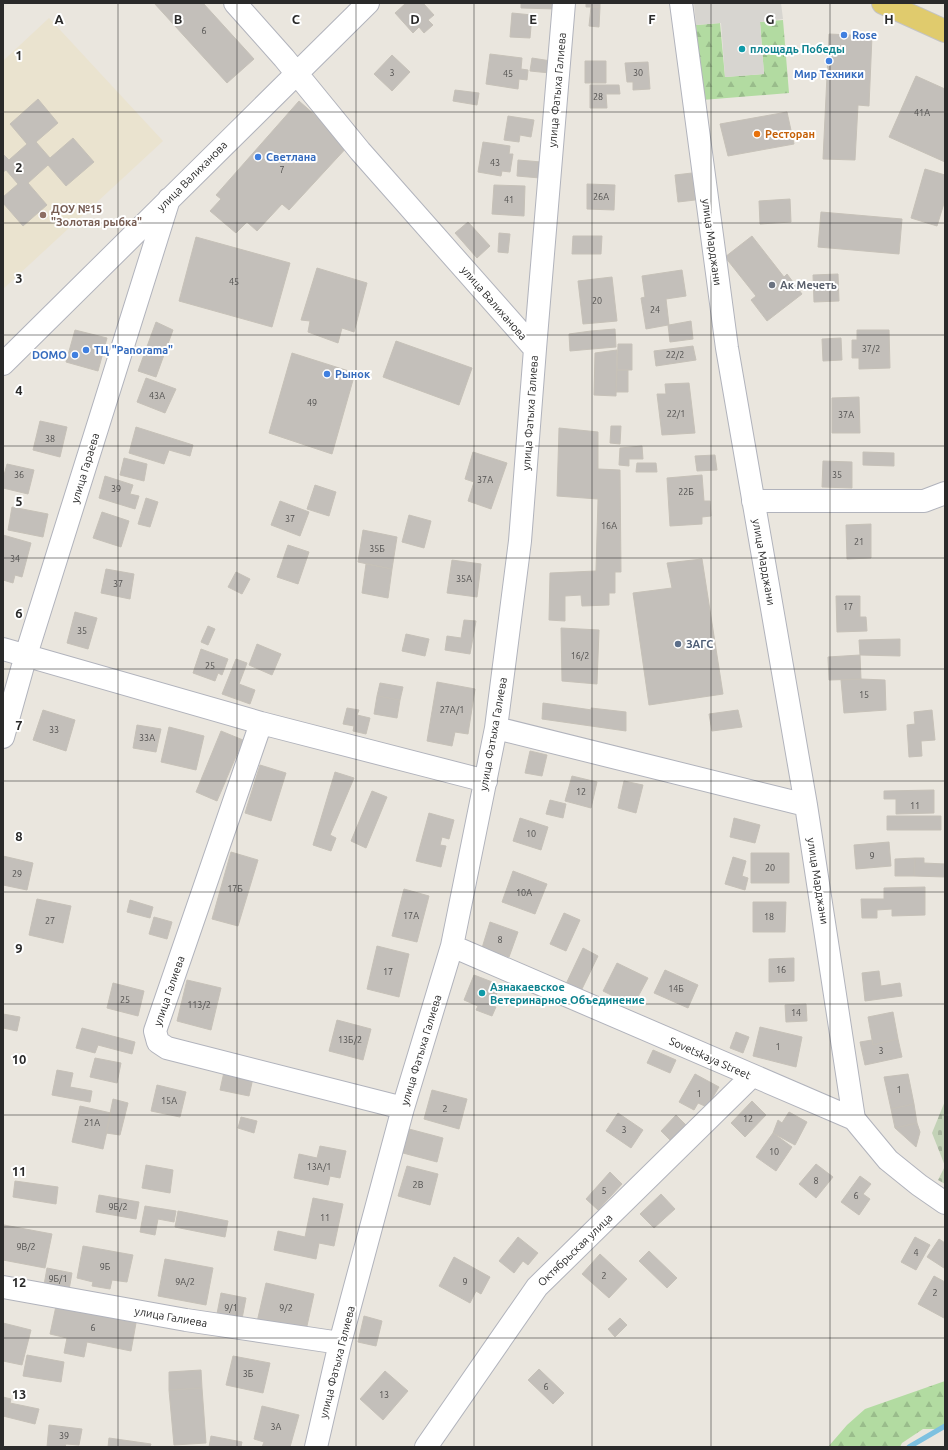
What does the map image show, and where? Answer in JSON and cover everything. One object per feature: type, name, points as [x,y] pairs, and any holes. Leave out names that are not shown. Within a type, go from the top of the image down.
[{"type":"main road","points":[[887,4],[945,31]]},
{"type":"street","name":"улица Валиханова","points":[[235,3],[360,151],[535,349]]},
{"type":"street","name":"улица Валиханова","points":[[3,364],[368,3]]},
{"type":"street","name":"улица Фатыха Галиева","points":[[316,1447],[340,1343],[403,1108],[452,946],[496,728],[520,541],[564,3]]},
{"type":"street","name":"улица Марджани","points":[[681,3],[727,348],[806,805],[854,1119]]},
{"type":"street","name":"улица Гараева","points":[[3,738],[26,655],[169,199]]},
{"type":"street","points":[[754,501],[924,501],[945,493]]},
{"type":"street","points":[[3,649],[261,723],[486,781]]},
{"type":"street","name":"улица Галиева","points":[[261,723],[155,1031],[158,1042],[167,1048],[403,1108]]},
{"type":"street","points":[[496,728],[806,805]]},
{"type":"street","name":"Sovetskaya Street","points":[[452,946],[854,1119],[888,1160],[919,1185],[945,1203]]},
{"type":"street","name":"Октябрьская улица","points":[[426,1447],[537,1287],[752,1076]]},
{"type":"street","name":"улица Галиева","points":[[3,1287],[186,1320],[340,1343]]},
{"type":"shaded area","name":"площадь Победы","points":[[694,3],[781,3],[783,19],[760,22],[764,74],[725,77],[721,23],[696,25]]},
{"type":"shaded area","name":"ДОУ №15 \"Золотая рыбка\"","points":[[49,18],[163,141],[3,289],[3,61]]},
{"type":"green space","points":[[783,20],[789,93],[702,100],[696,25],[720,23],[725,77],[764,74],[760,22]]},
{"type":"green space","points":[[945,1101],[945,1166],[932,1133]]},
{"type":"green space","points":[[945,1166],[945,1184],[938,1180]]},
{"type":"green space","points":[[945,1381],[945,1429],[923,1429],[902,1443],[900,1447],[828,1447],[847,1425],[865,1409]]},
{"type":"building","points":[[154,3],[203,3],[254,59],[227,83]]},
{"type":"building","points":[[406,3],[423,3],[434,15],[428,20],[433,25],[424,33],[419,27],[413,33],[395,13]]},
{"type":"building","points":[[521,3],[557,3],[557,9],[521,8]]},
{"type":"building","points":[[586,3],[600,3],[600,7],[586,7]]},
{"type":"building","points":[[591,7],[600,7],[599,27],[589,26]]},
{"type":"building","points":[[512,13],[532,15],[530,38],[510,37]]},
{"type":"building","points":[[829,34],[872,36],[869,106],[858,105],[855,160],[823,159]]},
{"type":"building","points":[[490,54],[522,58],[521,69],[528,70],[527,80],[519,79],[518,89],[486,84]]},
{"type":"building","points":[[392,55],[410,72],[392,91],[374,74]]},
{"type":"building","points":[[532,58],[551,61],[550,73],[530,71]]},
{"type":"building","points":[[585,61],[606,61],[606,83],[585,83]]},
{"type":"building","points":[[648,62],[650,89],[633,90],[633,82],[627,82],[625,63]]},
{"type":"building","points":[[916,76],[945,89],[945,162],[889,137]]},
{"type":"building","points":[[590,85],[619,85],[620,94],[606,94],[607,108],[590,108]]},
{"type":"building","points":[[455,90],[479,93],[477,105],[453,101]]},
{"type":"building","points":[[38,99],[58,123],[36,142],[50,158],[73,138],[94,162],[66,186],[48,165],[28,183],[47,205],[23,226],[3,203],[3,197],[18,184],[6,170],[3,172],[3,154],[9,160],[27,144],[10,124]]},
{"type":"building","points":[[299,101],[349,145],[289,210],[282,204],[257,231],[247,222],[236,233],[210,211],[221,199],[216,195]]},
{"type":"building","name":"Ресторан","points":[[787,112],[794,144],[728,156],[720,124]]},
{"type":"building","points":[[508,116],[534,120],[531,137],[520,135],[519,142],[504,140]]},
{"type":"building","points":[[483,142],[510,146],[509,154],[513,154],[510,172],[502,171],[501,176],[478,172]]},
{"type":"building","points":[[518,160],[541,162],[540,178],[517,176]]},
{"type":"building","points":[[925,169],[945,175],[945,200],[937,226],[911,218]]},
{"type":"building","points":[[692,173],[695,200],[678,202],[675,175]]},
{"type":"building","points":[[587,184],[615,185],[614,210],[587,209]]},
{"type":"building","points":[[494,185],[525,186],[524,216],[492,214]]},
{"type":"building","points":[[790,199],[791,222],[760,224],[759,201]]},
{"type":"building","points":[[821,212],[902,219],[899,254],[818,247]]},
{"type":"building","points":[[468,222],[490,246],[477,258],[455,233]]},
{"type":"building","points":[[499,233],[510,234],[508,253],[498,252]]},
{"type":"building","points":[[573,236],[602,236],[601,254],[572,254]]},
{"type":"building","name":"Ак Мечеть","points":[[752,236],[784,277],[787,274],[802,294],[767,321],[751,300],[756,296],[725,257]]},
{"type":"building","points":[[196,237],[290,263],[272,327],[179,301]]},
{"type":"building","points":[[317,268],[367,283],[354,332],[342,328],[338,343],[308,332],[310,321],[301,320]]},
{"type":"building","points":[[682,270],[686,296],[666,299],[669,325],[691,321],[693,339],[670,342],[668,325],[646,329],[641,298],[645,297],[642,276]]},
{"type":"building","points":[[838,274],[839,301],[814,302],[813,275]]},
{"type":"building","points":[[612,277],[617,321],[583,324],[578,281]]},
{"type":"building","points":[[156,322],[173,330],[156,377],[138,371]]},
{"type":"building","points":[[615,329],[616,347],[592,349],[591,331]]},
{"type":"building","name":"ТЦ \"Panorama\"","points":[[75,330],[107,338],[98,371],[66,362]]},
{"type":"building","points":[[857,330],[889,330],[890,368],[859,369],[859,358],[852,358],[852,340],[857,340]]},
{"type":"building","points":[[591,331],[592,349],[570,351],[569,334]]},
{"type":"building","points":[[841,338],[842,360],[823,361],[822,339]]},
{"type":"building","points":[[396,341],[472,368],[459,405],[383,377]]},
{"type":"building","points":[[618,344],[632,344],[632,370],[617,370]]},
{"type":"building","points":[[693,346],[696,360],[656,366],[654,351]]},
{"type":"building","points":[[617,350],[616,396],[594,395],[595,353]]},
{"type":"building","points":[[292,353],[355,373],[332,454],[269,433]]},
{"type":"building","points":[[617,370],[628,370],[628,392],[616,392]]},
{"type":"building","points":[[146,378],[176,389],[165,413],[137,402]]},
{"type":"building","points":[[689,383],[695,433],[662,435],[657,394],[666,394],[665,384]]},
{"type":"building","points":[[859,397],[860,433],[832,433],[832,398]]},
{"type":"building","points":[[40,421],[67,427],[60,457],[33,450]]},
{"type":"building","points":[[611,426],[621,426],[620,444],[610,443]]},
{"type":"building","points":[[136,427],[193,445],[190,456],[169,450],[164,464],[129,453]]},
{"type":"building","points":[[559,428],[598,432],[598,469],[620,470],[621,572],[615,572],[615,593],[609,593],[609,605],[582,606],[581,595],[565,596],[565,621],[549,620],[550,573],[596,571],[598,499],[557,496]]},
{"type":"building","points":[[642,446],[643,459],[629,459],[629,466],[619,465],[620,448]]},
{"type":"building","points":[[473,452],[507,463],[491,509],[468,501],[474,482],[465,479]]},
{"type":"building","points":[[863,452],[894,453],[894,466],[863,465]]},
{"type":"building","points":[[715,455],[717,470],[697,471],[695,456]]},
{"type":"building","points":[[124,458],[147,464],[144,481],[120,475]]},
{"type":"building","points":[[823,461],[852,462],[852,488],[822,487]]},
{"type":"building","points":[[637,463],[656,463],[657,472],[636,472]]},
{"type":"building","points":[[7,464],[34,470],[28,494],[3,488],[3,479]]},
{"type":"building","points":[[702,475],[704,501],[710,501],[711,516],[702,517],[702,524],[670,526],[667,478]]},
{"type":"building","points":[[105,476],[133,485],[130,494],[139,496],[135,509],[99,498]]},
{"type":"building","points":[[315,485],[336,492],[329,516],[307,509]]},
{"type":"building","points":[[146,498],[158,502],[150,527],[138,524]]},
{"type":"building","points":[[280,501],[309,512],[300,536],[271,525]]},
{"type":"building","points":[[12,507],[48,514],[43,537],[8,530]]},
{"type":"building","points":[[102,512],[129,521],[121,547],[93,538]]},
{"type":"building","points":[[409,515],[431,521],[424,548],[402,542]]},
{"type":"building","points":[[871,524],[871,558],[847,559],[846,525]]},
{"type":"building","points":[[363,530],[397,537],[392,569],[358,562]]},
{"type":"building","points":[[3,535],[31,543],[22,577],[15,575],[13,583],[3,580]]},
{"type":"building","points":[[288,545],[309,552],[298,584],[277,577]]},
{"type":"building","name":"ЗАГС","points":[[702,559],[723,694],[649,705],[633,593],[672,588],[667,563]]},
{"type":"building","points":[[452,560],[481,564],[477,597],[447,593]]},
{"type":"building","points":[[366,564],[392,569],[388,598],[362,593]]},
{"type":"building","points":[[106,569],[134,574],[130,599],[101,593]]},
{"type":"building","points":[[236,572],[250,579],[242,594],[228,587]]},
{"type":"building","points":[[836,596],[860,596],[860,617],[866,617],[867,631],[837,632]]},
{"type":"building","points":[[75,612],[97,618],[88,649],[67,643]]},
{"type":"building","points":[[464,620],[476,621],[470,654],[445,650],[447,636],[461,638]]},
{"type":"building","points":[[208,626],[215,629],[208,645],[201,642]]},
{"type":"building","points":[[561,628],[599,630],[597,684],[562,681]]},
{"type":"building","points":[[406,634],[429,639],[425,656],[402,651]]},
{"type":"building","points":[[900,639],[900,656],[860,655],[859,640]]},
{"type":"building","points":[[257,644],[281,654],[272,675],[249,665]]},
{"type":"building","points":[[201,649],[228,659],[222,675],[218,673],[215,681],[193,673]]},
{"type":"building","points":[[860,655],[861,679],[829,680],[828,657]]},
{"type":"building","points":[[236,659],[247,663],[239,684],[255,690],[250,704],[222,694]]},
{"type":"building","points":[[841,680],[885,680],[886,710],[844,713]]},
{"type":"building","points":[[437,682],[475,689],[468,734],[455,732],[452,746],[427,741]]},
{"type":"building","points":[[380,683],[403,687],[400,700],[377,696]]},
{"type":"building","points":[[377,696],[400,700],[397,718],[374,714]]},
{"type":"building","points":[[543,703],[592,710],[591,708],[626,712],[626,731],[542,719]]},
{"type":"building","points":[[347,708],[359,710],[357,715],[370,718],[366,734],[353,731],[354,726],[343,724]]},
{"type":"building","points":[[43,710],[75,720],[66,751],[33,740]]},
{"type":"building","points":[[738,710],[742,727],[712,731],[709,714]]},
{"type":"building","points":[[932,710],[935,740],[921,741],[922,756],[909,757],[907,725],[915,724],[914,712]]},
{"type":"building","points":[[137,725],[161,729],[156,752],[133,748]]},
{"type":"building","points":[[169,727],[204,736],[196,770],[161,762]]},
{"type":"building","points":[[221,731],[243,740],[217,801],[196,792]]},
{"type":"building","points":[[530,751],[547,755],[542,776],[525,773]]},
{"type":"building","points":[[260,765],[286,773],[271,821],[245,813]]},
{"type":"building","points":[[335,772],[354,778],[330,835],[336,838],[331,851],[313,845]]},
{"type":"building","points":[[572,776],[597,782],[591,808],[565,801]]},
{"type":"building","points":[[624,781],[643,785],[636,813],[618,808]]},
{"type":"building","points":[[934,790],[934,813],[896,814],[896,799],[884,799],[884,791]]},
{"type":"building","points":[[372,791],[387,797],[366,848],[351,841]]},
{"type":"building","points":[[550,800],[566,804],[563,818],[546,814]]},
{"type":"building","points":[[429,813],[454,820],[449,839],[442,837],[440,845],[446,846],[441,867],[416,861]]},
{"type":"building","points":[[887,816],[941,816],[941,830],[887,830]]},
{"type":"building","points":[[520,818],[548,827],[541,850],[513,841]]},
{"type":"building","points":[[734,818],[760,825],[755,843],[730,837]]},
{"type":"building","points":[[889,842],[891,866],[856,869],[854,845]]},
{"type":"building","points":[[231,852],[258,860],[238,926],[212,919]]},
{"type":"building","points":[[751,853],[789,853],[789,883],[751,883]]},
{"type":"building","points":[[3,856],[33,863],[27,890],[3,885]]},
{"type":"building","points":[[733,857],[746,861],[742,876],[748,878],[745,890],[725,884]]},
{"type":"building","points":[[915,858],[914,876],[895,876],[895,859]]},
{"type":"building","points":[[915,858],[924,858],[924,863],[945,864],[945,877],[914,876]]},
{"type":"building","points":[[513,871],[547,884],[535,914],[502,902]]},
{"type":"building","points":[[925,887],[925,915],[892,916],[892,909],[877,910],[877,918],[862,918],[861,899],[884,899],[884,888]]},
{"type":"building","points":[[404,889],[429,896],[417,942],[392,936]]},
{"type":"building","points":[[37,899],[71,906],[63,943],[29,935]]},
{"type":"building","points":[[130,900],[153,907],[150,918],[127,912]]},
{"type":"building","points":[[753,902],[786,902],[785,932],[753,932]]},
{"type":"building","points":[[564,913],[580,920],[566,951],[550,944]]},
{"type":"building","points":[[154,917],[172,922],[167,939],[149,934]]},
{"type":"building","points":[[490,922],[518,932],[509,957],[482,948]]},
{"type":"building","points":[[377,946],[409,954],[399,997],[367,989]]},
{"type":"building","points":[[583,948],[598,956],[581,991],[566,984]]},
{"type":"building","points":[[794,958],[794,981],[769,982],[769,959]]},
{"type":"building","points":[[617,963],[648,978],[633,1006],[603,991]]},
{"type":"building","points":[[665,970],[698,985],[688,1008],[654,993]]},
{"type":"building","points":[[879,971],[881,986],[900,983],[902,996],[865,1001],[862,973]]},
{"type":"building","name":"Азнакаевское Ветеринарное Объединение","points":[[474,975],[500,985],[492,1006],[496,1007],[492,1016],[476,1010],[478,1006],[464,1000]]},
{"type":"building","points":[[187,980],[221,988],[211,1030],[177,1021]]},
{"type":"building","points":[[113,983],[144,991],[138,1016],[107,1008]]},
{"type":"building","points":[[806,1004],[807,1021],[786,1022],[785,1005]]},
{"type":"building","points":[[893,1012],[898,1039],[873,1045],[868,1017]]},
{"type":"building","points":[[3,1014],[20,1017],[17,1031],[3,1028]]},
{"type":"building","points":[[337,1020],[371,1029],[363,1060],[329,1051]]},
{"type":"building","points":[[760,1027],[802,1037],[796,1067],[753,1056]]},
{"type":"building","points":[[82,1028],[135,1042],[132,1054],[98,1045],[95,1053],[76,1048]]},
{"type":"building","points":[[736,1032],[749,1037],[743,1053],[730,1048]]},
{"type":"building","points":[[898,1039],[902,1057],[865,1065],[860,1042],[872,1040],[873,1045]]},
{"type":"building","points":[[653,1050],[676,1060],[670,1073],[647,1063]]},
{"type":"building","points":[[95,1058],[121,1063],[117,1083],[90,1077]]},
{"type":"building","points":[[57,1070],[73,1073],[70,1087],[92,1091],[90,1102],[52,1095]]},
{"type":"building","points":[[224,1072],[253,1078],[249,1096],[220,1090]]},
{"type":"building","points":[[695,1074],[719,1087],[707,1107],[698,1103],[694,1110],[679,1102]]},
{"type":"building","points":[[908,1074],[914,1104],[891,1109],[884,1077]]},
{"type":"building","points":[[157,1085],[186,1092],[180,1117],[151,1111]]},
{"type":"building","points":[[432,1090],[467,1099],[459,1129],[424,1119]]},
{"type":"building","points":[[113,1099],[128,1103],[120,1135],[106,1133]]},
{"type":"building","points":[[752,1101],[766,1115],[745,1137],[731,1123]]},
{"type":"building","points":[[914,1104],[917,1123],[895,1128],[891,1109]]},
{"type":"building","points":[[80,1106],[111,1113],[103,1149],[72,1142]]},
{"type":"building","points":[[789,1112],[807,1122],[795,1145],[773,1133],[778,1120],[782,1123]]},
{"type":"building","points":[[618,1113],[643,1130],[631,1148],[606,1131]]},
{"type":"building","points":[[676,1115],[687,1126],[672,1142],[661,1131]]},
{"type":"building","points":[[241,1117],[257,1121],[254,1133],[238,1128]]},
{"type":"building","points":[[917,1123],[920,1132],[916,1147],[895,1128]]},
{"type":"building","points":[[409,1129],[443,1138],[437,1162],[403,1153]]},
{"type":"building","points":[[773,1133],[792,1147],[776,1171],[756,1157]]},
{"type":"building","points":[[320,1146],[346,1151],[340,1178],[330,1176],[328,1185],[294,1178],[299,1154],[317,1158]]},
{"type":"building","points":[[816,1164],[833,1177],[816,1198],[799,1184]]},
{"type":"building","points":[[146,1165],[173,1170],[170,1193],[142,1188]]},
{"type":"building","points":[[407,1166],[438,1174],[430,1205],[398,1196]]},
{"type":"building","points":[[610,1172],[622,1184],[598,1210],[586,1199]]},
{"type":"building","points":[[860,1176],[871,1184],[863,1194],[870,1199],[859,1215],[841,1202]]},
{"type":"building","points":[[15,1181],[58,1187],[56,1204],[13,1197]]},
{"type":"building","points":[[661,1194],[675,1209],[654,1228],[640,1214]]},
{"type":"building","points":[[99,1195],[139,1202],[136,1219],[96,1212]]},
{"type":"building","points":[[313,1198],[343,1204],[334,1246],[319,1243],[316,1259],[274,1250],[278,1231],[305,1237]]},
{"type":"building","points":[[145,1206],[176,1211],[174,1222],[158,1219],[155,1235],[140,1232]]},
{"type":"building","points":[[178,1211],[228,1221],[225,1237],[175,1227]]},
{"type":"building","points":[[4,1225],[52,1234],[45,1268],[3,1260]]},
{"type":"building","points":[[518,1237],[538,1253],[528,1265],[523,1261],[514,1273],[499,1261]]},
{"type":"building","points":[[915,1237],[930,1245],[916,1270],[901,1262]]},
{"type":"building","points":[[939,1239],[945,1243],[944,1268],[927,1257]]},
{"type":"building","points":[[83,1246],[133,1255],[127,1282],[112,1280],[110,1289],[92,1286],[93,1282],[77,1278]]},
{"type":"building","points":[[649,1251],[677,1278],[667,1288],[639,1261]]},
{"type":"building","points":[[600,1254],[627,1279],[609,1298],[582,1274]]},
{"type":"building","points":[[454,1257],[490,1277],[481,1294],[476,1291],[470,1303],[439,1286]]},
{"type":"building","points":[[165,1259],[213,1268],[206,1305],[158,1296]]},
{"type":"building","points":[[47,1268],[72,1273],[69,1290],[44,1285]]},
{"type":"building","points":[[934,1276],[945,1282],[944,1318],[918,1304]]},
{"type":"building","points":[[266,1283],[314,1294],[305,1335],[257,1322]]},
{"type":"building","points":[[221,1293],[246,1298],[241,1324],[216,1319]]},
{"type":"building","points":[[56,1306],[136,1323],[131,1351],[87,1342],[84,1357],[64,1353],[67,1338],[50,1334]]},
{"type":"building","points":[[364,1316],[382,1321],[376,1346],[358,1342]]},
{"type":"building","points":[[620,1318],[627,1325],[615,1337],[608,1329]]},
{"type":"building","points":[[3,1323],[31,1330],[22,1365],[3,1361]]},
{"type":"building","points":[[27,1355],[64,1362],[61,1382],[23,1376]]},
{"type":"building","points":[[233,1356],[270,1363],[263,1393],[226,1385]]},
{"type":"building","points":[[539,1369],[564,1393],[553,1404],[528,1380]]},
{"type":"building","points":[[201,1370],[202,1388],[169,1390],[169,1372]]},
{"type":"building","points":[[385,1371],[408,1391],[383,1420],[360,1399]]},
{"type":"building","points":[[202,1388],[206,1443],[174,1445],[169,1390]]},
{"type":"building","points":[[3,1397],[11,1399],[7,1417],[3,1416]]},
{"type":"building","points":[[10,1403],[39,1409],[35,1424],[7,1417]]},
{"type":"building","points":[[262,1406],[299,1415],[290,1447],[262,1447],[264,1442],[254,1439]]},
{"type":"building","points":[[49,1425],[82,1429],[79,1445],[66,1444],[65,1447],[47,1447]]},
{"type":"building","points":[[211,1436],[242,1442],[241,1447],[209,1447]]},
{"type":"building","points":[[109,1438],[151,1444],[150,1447],[108,1447]]},
{"type":"waterway","points":[[909,1447],[945,1426]]},
{"type":"place","name":"Rose","points":[[844,35]]},
{"type":"place","name":"площадь Победы","points":[[742,49]]},
{"type":"place","name":"Мир Техники","points":[[829,61]]},
{"type":"place","name":"Ресторан","points":[[757,134]]},
{"type":"place","name":"Светлана","points":[[258,157]]},
{"type":"place","name":"ДОУ №15 \"Золотая рыбка\"","points":[[43,215]]},
{"type":"place","name":"Ак Мечеть","points":[[772,285]]},
{"type":"place","name":"ТЦ \"Panorama\"","points":[[86,350]]},
{"type":"place","name":"DOMO","points":[[75,355]]},
{"type":"place","name":"Рынок","points":[[327,374]]},
{"type":"place","name":"ЗАГС","points":[[678,644]]},
{"type":"place","name":"Азнакаевское Ветеринарное Объединение","points":[[482,993]]}]
